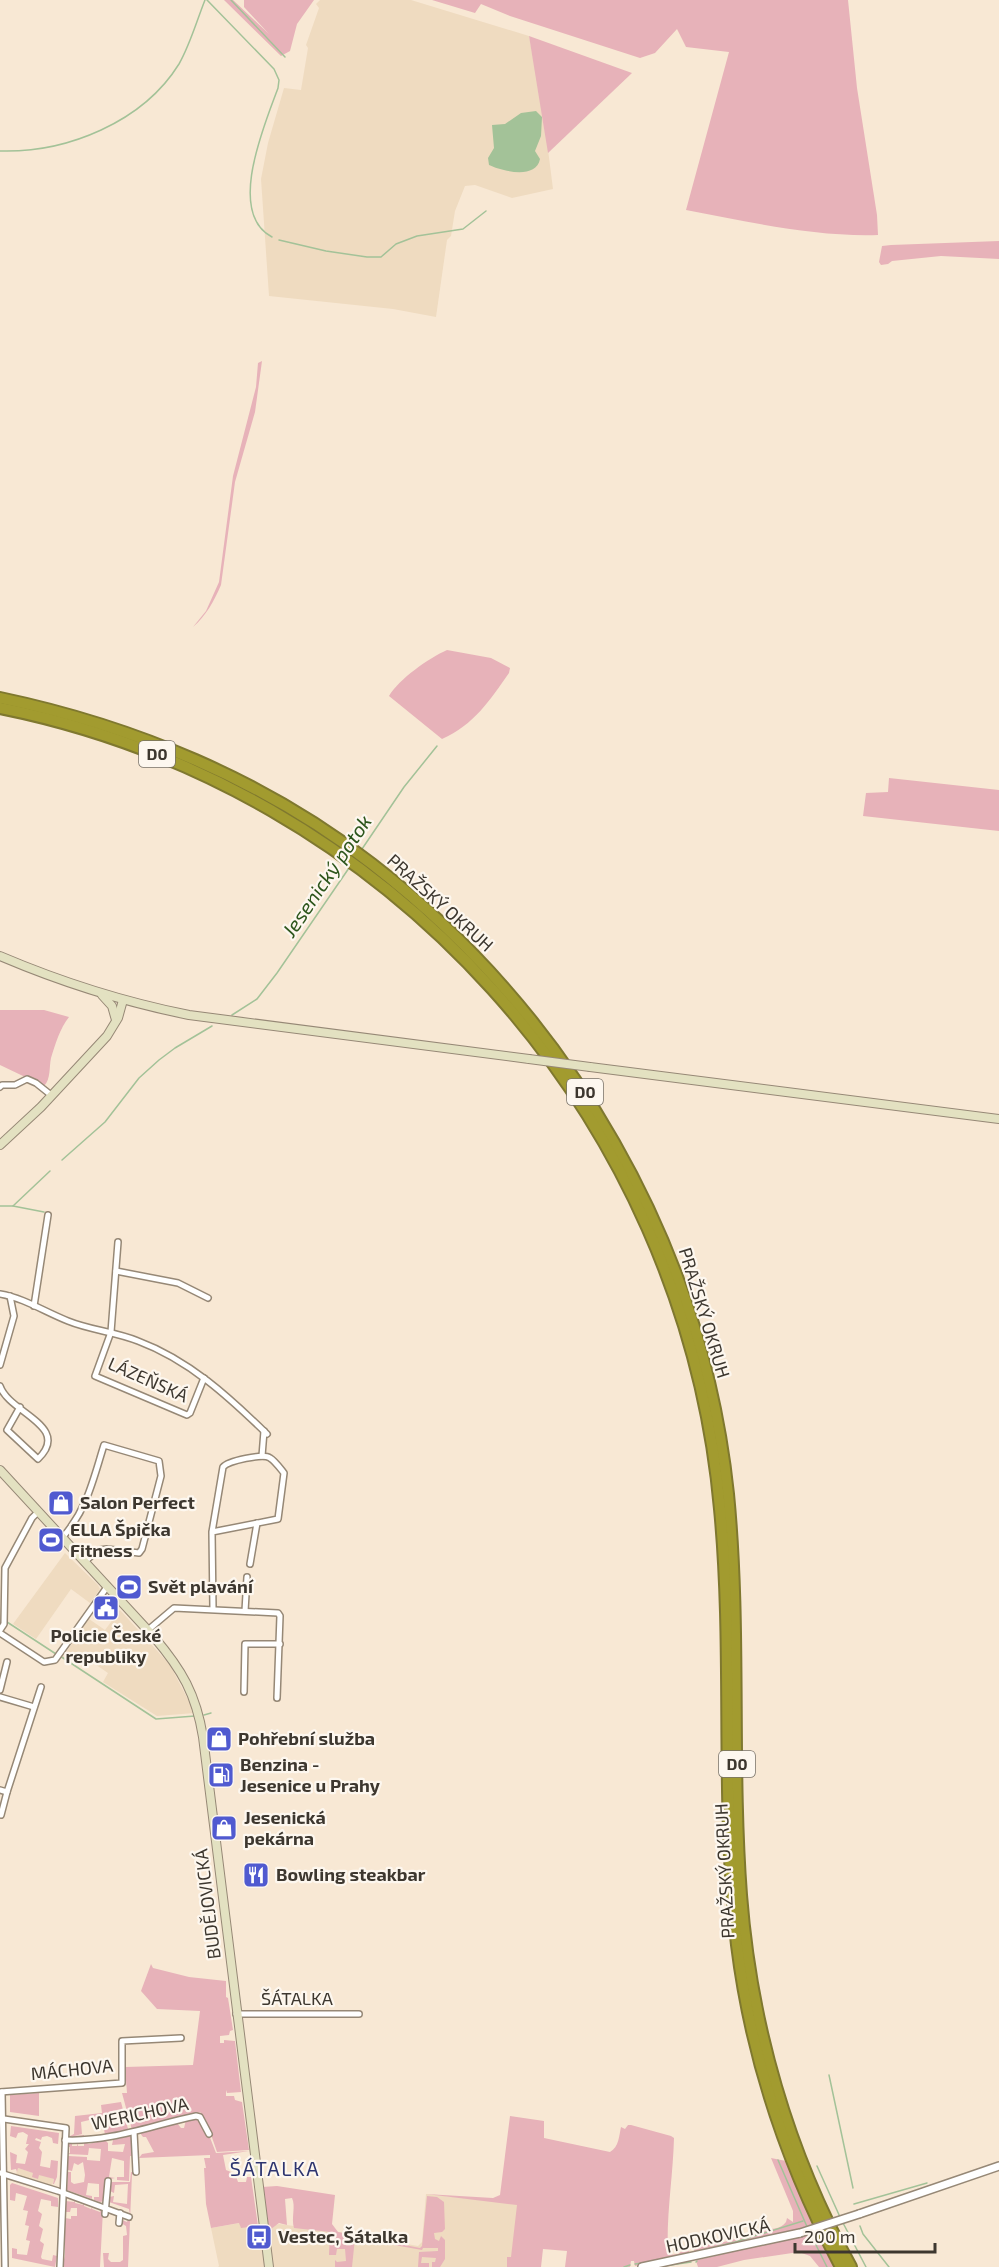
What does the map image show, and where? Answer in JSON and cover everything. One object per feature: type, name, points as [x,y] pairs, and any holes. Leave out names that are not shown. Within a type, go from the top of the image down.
[{"type":"highway","name":"PRAŽSKÝ OKRUH","points":[[0,698],[88,720],[170,749],[258,791],[339,846],[462,943],[510,994],[552,1046],[583,1090],[617,1146],[656,1223],[681,1288],[709,1382],[728,1495],[734,1593],[740,1871],[751,1976],[762,2035],[781,2105],[810,2184],[851,2267]]},
{"type":"highway","name":"PRAŽSKÝ OKRUH","points":[[0,708],[85,729],[168,758],[254,799],[339,846]]},
{"type":"highway","name":"PRAŽSKÝ OKRUH","points":[[367,867],[456,950],[504,1000],[544,1050],[609,1150],[647,1227],[673,1291],[700,1385],[721,1512],[730,1861],[734,1919],[742,1977],[753,2037],[773,2108],[804,2192],[841,2267]]},
{"type":"main road","points":[[0,956],[123,1000],[217,1019],[999,1119]]},
{"type":"main road","points":[[98,992],[110,1003],[116,1022]]},
{"type":"main road","points":[[0,1145],[41,1107],[107,1036],[116,1022],[123,1000]]},
{"type":"main road","name":"BUDĚJOVICKÁ","points":[[0,1470],[148,1630],[186,1679],[200,1715],[269,2267]]},
{"type":"street","points":[[0,1087],[15,1085],[27,1079],[51,1095]]},
{"type":"street","points":[[34,1306],[48,1215]]},
{"type":"street","points":[[0,1294],[10,1296],[70,1322],[111,1332],[118,1242]]},
{"type":"street","points":[[116,1271],[178,1283],[208,1298]]},
{"type":"street","points":[[0,1365],[14,1316],[10,1296]]},
{"type":"street","name":"LÁZEŇSKÁ","points":[[204,1378],[190,1413],[187,1415],[95,1376],[111,1332],[163,1351],[204,1378],[225,1394],[266,1432],[262,1456]]},
{"type":"street","points":[[0,1386],[48,1434],[50,1442],[46,1451],[38,1459],[7,1430],[20,1407]]},
{"type":"street","points":[[62,1538],[74,1525],[87,1499],[104,1445],[159,1461],[161,1476],[142,1549],[139,1553],[99,1550],[84,1562]]},
{"type":"street","points":[[212,1532],[278,1519],[284,1473],[270,1458],[262,1456],[228,1462],[225,1465],[212,1532],[213,1609]]},
{"type":"street","points":[[38,1512],[28,1524],[5,1568],[0,1632],[44,1662],[49,1662],[58,1656],[107,1587]]},
{"type":"street","points":[[250,1564],[257,1523]]},
{"type":"street","points":[[245,1611],[247,1577]]},
{"type":"street","points":[[148,1630],[172,1608],[278,1613],[280,1616],[280,1644],[276,1698]]},
{"type":"street","points":[[244,1692],[245,1644],[280,1644]]},
{"type":"street","points":[[0,1690],[7,1662]]},
{"type":"street","points":[[2,1815],[7,1792],[41,1687]]},
{"type":"street","points":[[0,1697],[34,1707]]},
{"type":"street","points":[[0,1790],[7,1792]]},
{"type":"street","name":"ŠÁTALKA","points":[[236,2014],[359,2014]]},
{"type":"street","name":"MÁCHOVA","points":[[1,2092],[122,2083],[122,2041],[181,2038]]},
{"type":"street","points":[[1,2092],[4,2119],[1,2174],[2,2267]]},
{"type":"street","name":"WERICHOVA","points":[[65,2140],[88,2141],[196,2116],[204,2121],[209,2134]]},
{"type":"street","points":[[4,2119],[66,2128],[60,2267]]},
{"type":"street","points":[[134,2132],[136,2172]]},
{"type":"street","name":"HODKOVICKÁ","points":[[642,2267],[800,2233],[999,2166]]},
{"type":"street","points":[[1,2174],[129,2217]]},
{"type":"street","points":[[106,2211],[108,2181]]},
{"type":"street","points":[[119,2223],[120,2213]]},
{"type":"shaded area","points":[[224,0],[233,0],[269,34],[244,7],[244,0],[314,0],[297,24],[290,51],[281,56]]},
{"type":"shaded area","points":[[320,0],[411,0],[529,36],[543,110],[553,189],[512,198],[475,185],[465,186],[455,211],[451,236],[447,240],[436,317],[393,309],[269,296],[261,179],[268,143],[284,88],[301,90],[308,48],[306,45],[319,8],[316,4]]},
{"type":"shaded area","points":[[432,0],[848,0],[857,88],[877,215],[878,235],[806,231],[686,210],[729,52],[686,47],[677,29],[655,53],[640,58],[510,16],[481,4],[475,13]]},
{"type":"shaded area","points":[[529,36],[632,73],[548,153]]},
{"type":"shaded area","points":[[536,111],[542,117],[541,136],[535,151],[540,159],[537,166],[526,172],[518,172],[502,170],[489,165],[488,158],[494,148],[492,125],[505,124],[521,113]]},
{"type":"shaded area","points":[[999,241],[999,259],[941,256],[892,261],[881,265],[879,262],[882,246]]},
{"type":"shaded area","points":[[262,361],[255,412],[235,482],[221,585],[209,608],[193,627],[206,611],[219,582],[233,476],[256,387],[258,363]]},
{"type":"shaded area","points":[[447,650],[491,658],[510,668],[509,673],[480,711],[463,727],[442,739],[389,696],[415,670]]},
{"type":"shaded area","points":[[889,778],[999,790],[999,831],[863,816],[866,793],[888,792]]},
{"type":"shaded area","points":[[0,1010],[44,1010],[69,1017],[56,1042],[49,1076],[44,1086],[0,1065]]},
{"type":"shaded area","points":[[65,1553],[100,1589],[90,1603],[71,1589],[36,1639],[13,1624]]},
{"type":"shaded area","points":[[120,1610],[170,1665],[195,1713],[157,1716],[103,1682],[108,1673],[86,1658],[62,1658],[89,1619],[105,1630]]},
{"type":"shaded area","points":[[151,1964],[153,1968],[189,1977],[226,1981],[226,1997],[233,2030],[229,2035],[220,2036],[220,2043],[224,2043],[224,2040],[235,2041],[241,2092],[227,2093],[226,2090],[226,2096],[234,2096],[235,2100],[242,2102],[249,2150],[217,2152],[206,2120],[199,2114],[201,2112],[132,2130],[122,2093],[127,2093],[125,2067],[193,2065],[200,2011],[157,2009],[141,1991]]},
{"type":"shaded area","points":[[39,2093],[39,2116],[10,2112],[10,2095]]},
{"type":"shaded area","points":[[121,2102],[127,2132],[105,2135],[102,2117],[81,2122],[82,2134],[74,2136],[84,2135],[84,2138],[68,2137],[74,2134],[75,2116],[102,2113],[101,2105]]},
{"type":"shaded area","points":[[510,2116],[544,2121],[544,2138],[610,2152],[617,2144],[621,2127],[625,2129],[628,2125],[674,2138],[668,2255],[678,2254],[687,2247],[690,2254],[635,2266],[634,2261],[631,2261],[630,2267],[565,2267],[567,2251],[543,2249],[541,2267],[507,2267],[507,2257],[511,2257],[517,2205],[426,2194],[493,2198],[500,2195]]},
{"type":"shaded area","points":[[197,2118],[203,2125],[207,2136],[209,2135],[216,2153],[249,2151],[223,2155],[226,2170],[231,2172],[232,2176],[236,2176],[238,2182],[246,2182],[247,2177],[251,2177],[258,2226],[241,2228],[239,2223],[211,2228],[206,2204],[204,2168],[206,2168],[204,2158],[210,2158],[210,2155],[139,2158],[142,2154],[154,2152],[146,2137],[140,2133],[177,2123],[184,2128],[186,2120]]},
{"type":"shaded area","points":[[11,2126],[59,2133],[58,2144],[53,2143],[52,2138],[47,2136],[42,2137],[41,2140],[36,2138],[35,2140],[41,2142],[40,2166],[50,2168],[51,2160],[58,2161],[54,2184],[54,2179],[39,2175],[38,2179],[32,2177],[33,2173],[18,2168],[17,2172],[16,2169],[11,2170],[10,2152],[17,2155],[16,2163],[25,2164],[28,2152],[25,2149],[29,2144],[26,2144],[28,2135],[23,2132],[18,2133],[16,2138],[10,2136]]},
{"type":"shaded area","points":[[130,2136],[135,2156],[130,2156],[129,2181],[117,2180],[117,2177],[124,2177],[124,2161],[112,2158],[109,2177],[115,2178],[105,2180],[104,2201],[94,2200],[94,2197],[99,2197],[99,2184],[88,2183],[86,2195],[92,2196],[92,2199],[67,2190],[68,2172],[71,2172],[71,2182],[74,2184],[84,2182],[85,2175],[83,2162],[78,2165],[74,2163],[72,2171],[68,2170],[68,2156],[87,2157],[87,2160],[100,2161],[101,2149],[89,2148],[88,2155],[67,2154],[70,2153],[70,2147],[67,2147],[69,2142],[72,2142],[72,2146],[77,2146],[77,2142],[78,2146],[84,2146],[84,2142],[89,2144],[105,2140],[108,2143],[108,2151],[123,2152],[125,2144],[112,2145],[113,2140]]},
{"type":"shaded area","points":[[771,2158],[786,2161],[813,2224],[778,2235],[695,2253],[692,2245],[720,2243],[779,2228],[784,2225],[787,2218],[793,2222],[793,2211]]},
{"type":"shaded area","points":[[18,2168],[34,2173],[33,2177],[39,2174],[54,2179],[51,2189],[15,2177]]},
{"type":"shaded area","points":[[139,2171],[139,2174],[132,2174],[128,2267],[104,2267],[103,2253],[109,2253],[108,2259],[111,2262],[123,2260],[123,2236],[127,2235],[126,2226],[121,2223],[122,2220],[127,2222],[130,2215],[129,2209],[109,2202],[109,2197],[114,2196],[113,2202],[127,2204],[128,2184],[115,2185],[114,2193],[110,2191],[110,2182],[130,2182],[131,2172],[138,2173]]},
{"type":"shaded area","points":[[12,2183],[58,2198],[58,2207],[51,2206],[51,2201],[41,2199],[38,2211],[42,2214],[39,2226],[43,2229],[40,2241],[44,2244],[41,2257],[52,2261],[53,2255],[57,2256],[55,2267],[12,2258],[12,2248],[17,2249],[17,2254],[27,2255],[30,2241],[26,2240],[29,2226],[25,2225],[28,2211],[23,2210],[27,2196],[16,2193],[15,2201],[10,2200]]},
{"type":"shaded area","points":[[277,2186],[335,2195],[332,2224],[338,2232],[420,2248],[427,2196],[437,2197],[444,2202],[445,2229],[434,2233],[435,2239],[439,2241],[441,2236],[445,2240],[445,2259],[440,2267],[432,2267],[432,2262],[435,2262],[436,2258],[422,2257],[421,2263],[429,2263],[429,2267],[418,2267],[419,2252],[438,2251],[438,2248],[423,2248],[422,2250],[355,2238],[352,2267],[335,2267],[335,2260],[337,2262],[346,2261],[345,2249],[337,2249],[336,2255],[329,2255],[330,2232],[294,2228],[292,2198],[285,2199],[287,2225],[279,2223],[271,2229],[269,2227],[262,2187]]},
{"type":"shaded area","points":[[426,2194],[519,2204],[512,2267],[218,2267],[211,2228],[240,2223],[242,2227],[264,2225],[265,2228],[279,2224],[418,2246],[422,2242]]},
{"type":"shaded area","points":[[75,2200],[75,2203],[83,2205],[84,2203],[84,2206],[91,2209],[93,2206],[92,2209],[100,2212],[101,2209],[103,2210],[100,2267],[62,2267],[65,2256],[65,2218],[71,2219],[71,2216],[77,2216],[77,2208],[71,2208],[70,2212],[65,2212],[66,2201],[74,2202]]},
{"type":"shaded area","points":[[816,2232],[835,2267],[819,2267],[810,2256],[799,2252],[744,2260],[717,2267],[698,2267],[696,2261],[698,2260]]},
{"type":"waterway","points":[[0,151],[25,150],[77,140],[124,118],[164,84],[179,64],[205,0]]},
{"type":"waterway","points":[[207,0],[274,69],[279,80],[258,145],[250,189],[252,209],[259,225],[272,237]]},
{"type":"waterway","points":[[231,0],[285,57]]},
{"type":"waterway","points":[[279,240],[326,251],[381,257],[396,244],[417,236],[463,229],[486,211]]},
{"type":"waterway","name":"Jesenický potok","points":[[362,849],[404,787],[437,746]]},
{"type":"waterway","name":"Jesenický potok","points":[[232,1015],[257,999],[349,868]]},
{"type":"waterway","name":"Jesenický potok","points":[[62,1160],[105,1122],[139,1078],[159,1060],[212,1026]]},
{"type":"waterway","name":"Jesenický potok","points":[[0,1206],[13,1206],[50,1171]]},
{"type":"waterway","points":[[13,1206],[44,1212]]},
{"type":"waterway","points":[[7,1622],[56,1654]]},
{"type":"waterway","points":[[60,1656],[156,1719],[195,1716]]},
{"type":"waterway","points":[[204,1715],[211,1713]]},
{"type":"waterway","points":[[829,2075],[853,2188]]},
{"type":"waterway","points":[[778,2160],[808,2229]]},
{"type":"waterway","points":[[817,2166],[840,2217]]},
{"type":"waterway","points":[[854,2204],[927,2183]]},
{"type":"waterway","points":[[695,2252],[803,2221]]},
{"type":"waterway","points":[[842,2221],[866,2267]]},
{"type":"waterway","points":[[860,2226],[863,2234],[889,2267]]},
{"type":"waterway","points":[[810,2233],[827,2267]]},
{"type":"waterway","points":[[683,2255],[689,2253]]},
{"type":"waterway","points":[[635,2264],[649,2262]]},
{"type":"waterway","points":[[664,2266],[691,2262]]},
{"type":"waterway","points":[[624,2267],[630,2265]]},
{"type":"place","name":"Salon Perfect","points":[[61,1503]]},
{"type":"place","name":"ELLA Špička Fitness","points":[[51,1540]]},
{"type":"place","name":"Svět plavání","points":[[129,1587]]},
{"type":"place","name":"Policie České republiky","points":[[106,1608]]},
{"type":"place","name":"Pohřební služba","points":[[219,1739]]},
{"type":"place","name":"Benzina - Jesenice u Prahy","points":[[221,1775]]},
{"type":"place","name":"Jesenická pekárna","points":[[224,1828]]},
{"type":"place","name":"Bowling steakbar","points":[[256,1875]]},
{"type":"place","name":"Vestec, Šátalka","points":[[259,2237]]},
{"type":"district","name":"ŠÁTALKA","points":[[275,2169]]}]
